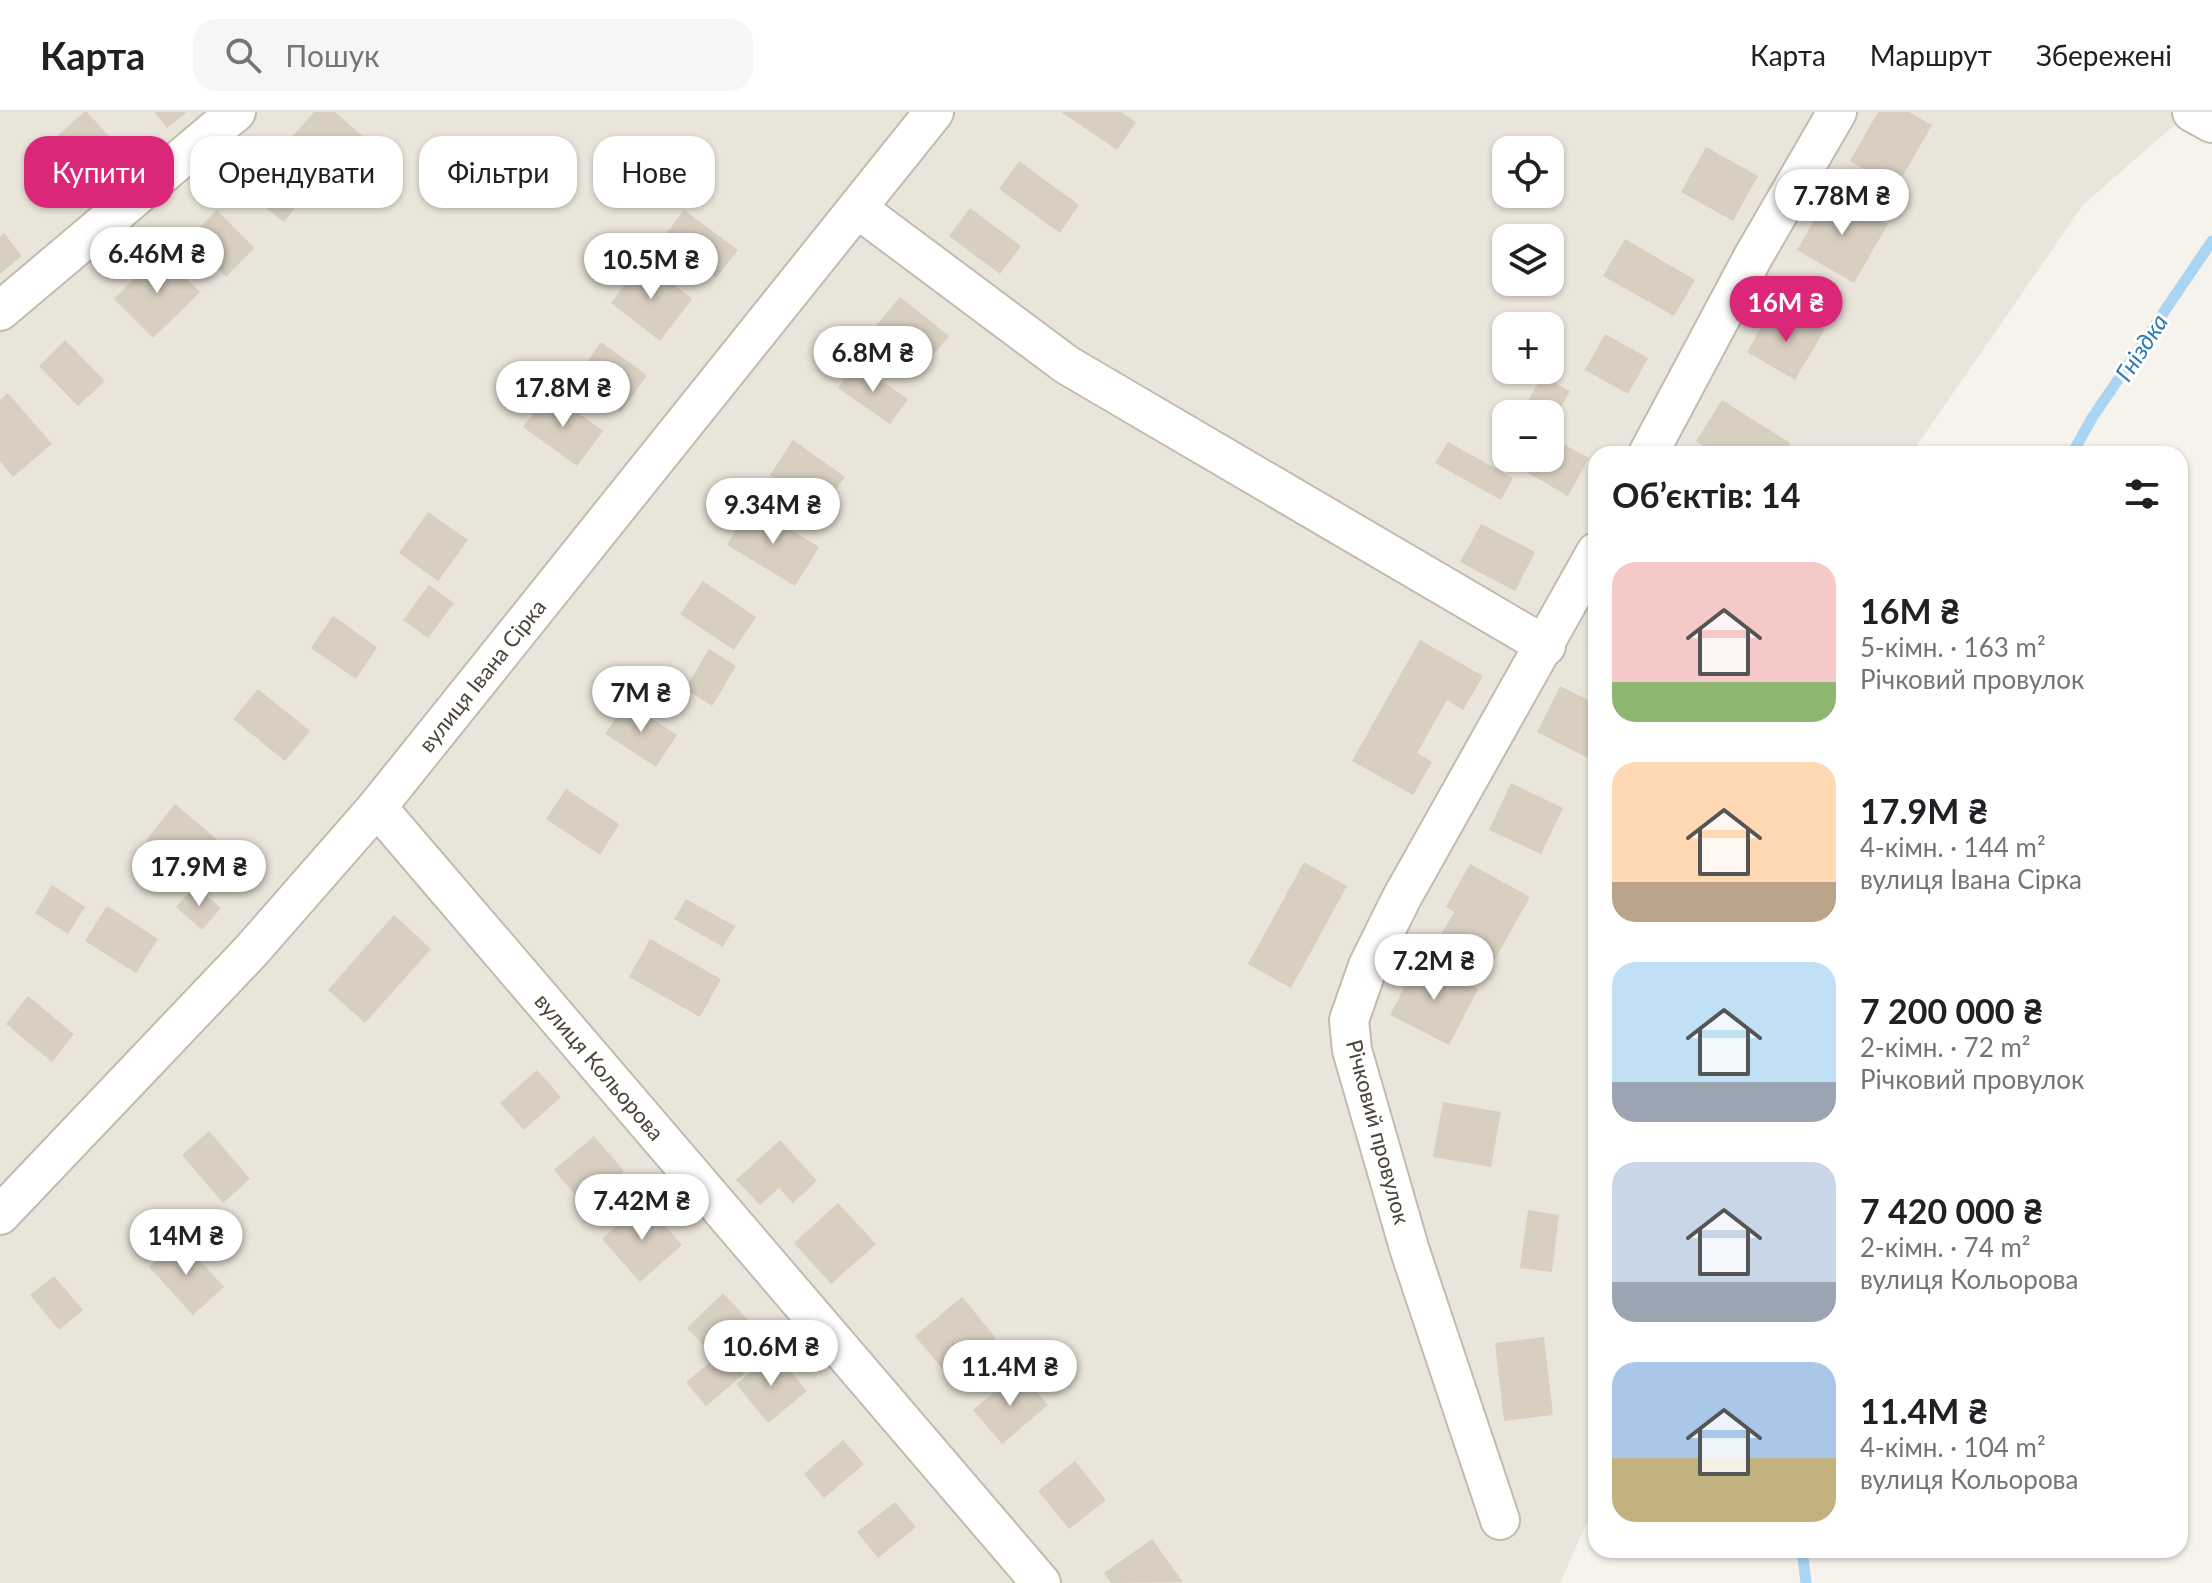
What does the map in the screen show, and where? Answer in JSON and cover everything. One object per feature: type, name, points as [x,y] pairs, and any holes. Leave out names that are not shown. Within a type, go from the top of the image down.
[{"type":"street","points":[[0,311],[236,112]]},
{"type":"street","name":"вулиця Івана Сірка","points":[[0,1215],[230,974],[377,807],[934,112]]},
{"type":"street","points":[[1652,446],[1753,257],[1837,112]]},
{"type":"street","points":[[2192,112],[2212,123]]},
{"type":"street","points":[[858,209],[1067,365],[1546,646]]},
{"type":"street","name":"Річковий провулок","points":[[1500,1520],[1410,1251],[1352,1050],[1349,1020],[1354,997],[1401,899],[1588,567]]},
{"type":"street","name":"вулиця Кольорова","points":[[377,807],[1041,1583]]},
{"type":"shaded area","points":[[0,112],[2189,112],[2083,205],[1917,446],[1588,446],[1588,1520],[1560,1583],[0,1583]]},
{"type":"building","points":[[87,112],[109,136],[57,136]]},
{"type":"building","points":[[154,112],[187,112],[167,128]]},
{"type":"building","points":[[314,112],[335,112],[362,136],[293,136]]},
{"type":"building","points":[[1061,112],[1121,112],[1136,122],[1117,150]]},
{"type":"building","points":[[1878,112],[1909,112],[1932,125],[1896,188],[1850,161]]},
{"type":"building","points":[[1706,147],[1758,176],[1733,221],[1681,192]]},
{"type":"building","points":[[1019,161],[1079,205],[1060,233],[999,189]]},
{"type":"building","points":[[1831,191],[1888,224],[1854,283],[1797,250]]},
{"type":"building","points":[[266,208],[294,208],[284,222]]},
{"type":"building","points":[[970,208],[1021,246],[1000,274],[949,236]]},
{"type":"building","points":[[217,210],[255,248],[226,277],[188,239]]},
{"type":"building","points":[[684,210],[738,250],[716,278],[663,238]]},
{"type":"building","points":[[4,233],[22,256],[0,274],[0,237]]},
{"type":"building","points":[[1625,239],[1695,280],[1674,316],[1603,276]]},
{"type":"building","points":[[160,252],[200,292],[153,338],[114,299]]},
{"type":"building","points":[[643,260],[692,299],[660,341],[611,303]]},
{"type":"building","points":[[900,297],[949,336],[923,367],[874,328]]},
{"type":"building","points":[[1797,313],[1825,329],[1795,380],[1747,352],[1768,315],[1789,327]]},
{"type":"building","points":[[1605,334],[1648,358],[1628,394],[1585,370]]},
{"type":"building","points":[[65,340],[105,381],[78,406],[39,366]]},
{"type":"building","points":[[601,342],[647,375],[621,412],[575,379]]},
{"type":"building","points":[[855,363],[908,399],[890,424],[838,388]]},
{"type":"building","points":[[1538,384],[1557,384],[1570,391],[1564,402],[1529,400]]},
{"type":"building","points":[[549,391],[603,431],[577,466],[523,427]]},
{"type":"building","points":[[8,393],[52,444],[13,477],[0,461],[0,400]]},
{"type":"building","points":[[1722,400],[1790,443],[1788,446],[1704,446],[1696,441]]},
{"type":"building","points":[[793,440],[845,477],[821,510],[770,475]]},
{"type":"building","points":[[1448,442],[1492,466],[1492,472],[1502,472],[1513,478],[1501,500],[1435,463]]},
{"type":"building","points":[[1564,445],[1588,457],[1568,496],[1526,472],[1564,472]]},
{"type":"building","points":[[751,505],[819,547],[795,586],[727,545]]},
{"type":"building","points":[[428,512],[468,540],[438,581],[399,553]]},
{"type":"building","points":[[1481,524],[1535,552],[1515,591],[1460,562]]},
{"type":"building","points":[[703,581],[756,617],[734,650],[680,614]]},
{"type":"building","points":[[429,585],[454,603],[428,638],[403,620]]},
{"type":"building","points":[[333,616],[377,647],[356,679],[311,648]]},
{"type":"building","points":[[1420,640],[1483,676],[1463,710],[1447,700],[1417,753],[1432,762],[1413,795],[1352,761]]},
{"type":"building","points":[[709,649],[736,666],[712,706],[685,689]]},
{"type":"building","points":[[1560,686],[1588,700],[1588,758],[1537,732]]},
{"type":"building","points":[[258,689],[310,731],[285,761],[233,719]]},
{"type":"building","points":[[626,702],[677,735],[656,767],[605,734]]},
{"type":"building","points":[[1511,783],[1563,808],[1541,854],[1489,830]]},
{"type":"building","points":[[566,789],[619,824],[600,855],[546,819]]},
{"type":"building","points":[[175,804],[226,847],[197,882],[146,840]]},
{"type":"building","points":[[1304,862],[1347,886],[1291,988],[1248,964]]},
{"type":"building","points":[[1470,864],[1530,897],[1492,964],[1441,935],[1454,912],[1446,907]]},
{"type":"building","points":[[52,885],[85,907],[68,934],[35,913]]},
{"type":"building","points":[[195,886],[221,908],[202,930],[176,907]]},
{"type":"building","points":[[686,899],[735,926],[723,947],[674,919]]},
{"type":"building","points":[[107,906],[158,939],[136,973],[85,941]]},
{"type":"building","points":[[394,915],[431,949],[365,1023],[328,990]]},
{"type":"building","points":[[650,939],[721,979],[700,1017],[629,977]]},
{"type":"building","points":[[1419,959],[1478,989],[1449,1045],[1390,1015]]},
{"type":"building","points":[[28,996],[74,1034],[52,1062],[6,1024]]},
{"type":"building","points":[[537,1070],[561,1097],[524,1130],[500,1103]]},
{"type":"building","points":[[1443,1102],[1501,1112],[1491,1167],[1433,1157]]},
{"type":"building","points":[[209,1131],[250,1179],[223,1203],[182,1155]]},
{"type":"building","points":[[594,1136],[624,1171],[584,1205],[554,1170]]},
{"type":"building","points":[[780,1140],[817,1181],[793,1203],[779,1188],[760,1205],[736,1180]]},
{"type":"building","points":[[644,1202],[682,1245],[640,1282],[602,1239]]},
{"type":"building","points":[[838,1203],[876,1244],[831,1284],[794,1243]]},
{"type":"building","points":[[1528,1210],[1559,1215],[1552,1272],[1520,1268]]},
{"type":"building","points":[[180,1239],[224,1287],[193,1315],[149,1267]]},
{"type":"building","points":[[54,1276],[83,1310],[59,1330],[30,1295]]},
{"type":"building","points":[[723,1293],[748,1320],[712,1354],[687,1328]]},
{"type":"building","points":[[962,1297],[996,1338],[950,1378],[915,1336]]},
{"type":"building","points":[[1544,1337],[1553,1415],[1504,1421],[1495,1343]]},
{"type":"building","points":[[726,1350],[744,1374],[706,1406],[686,1382]]},
{"type":"building","points":[[775,1353],[807,1391],[768,1423],[736,1384]]},
{"type":"building","points":[[1019,1371],[1048,1405],[1002,1444],[973,1410]]},
{"type":"building","points":[[843,1440],[864,1464],[824,1498],[804,1474]]},
{"type":"building","points":[[1075,1461],[1106,1500],[1069,1529],[1038,1491]]},
{"type":"building","points":[[895,1502],[916,1527],[878,1558],[857,1532]]},
{"type":"building","points":[[1152,1539],[1183,1582],[1111,1583],[1104,1573]]},
{"type":"waterway","name":"Гніздка","points":[[2076,446],[2092,418],[2212,241]]},
{"type":"waterway","name":"Гніздка","points":[[1803,1558],[1806,1583]]}]
